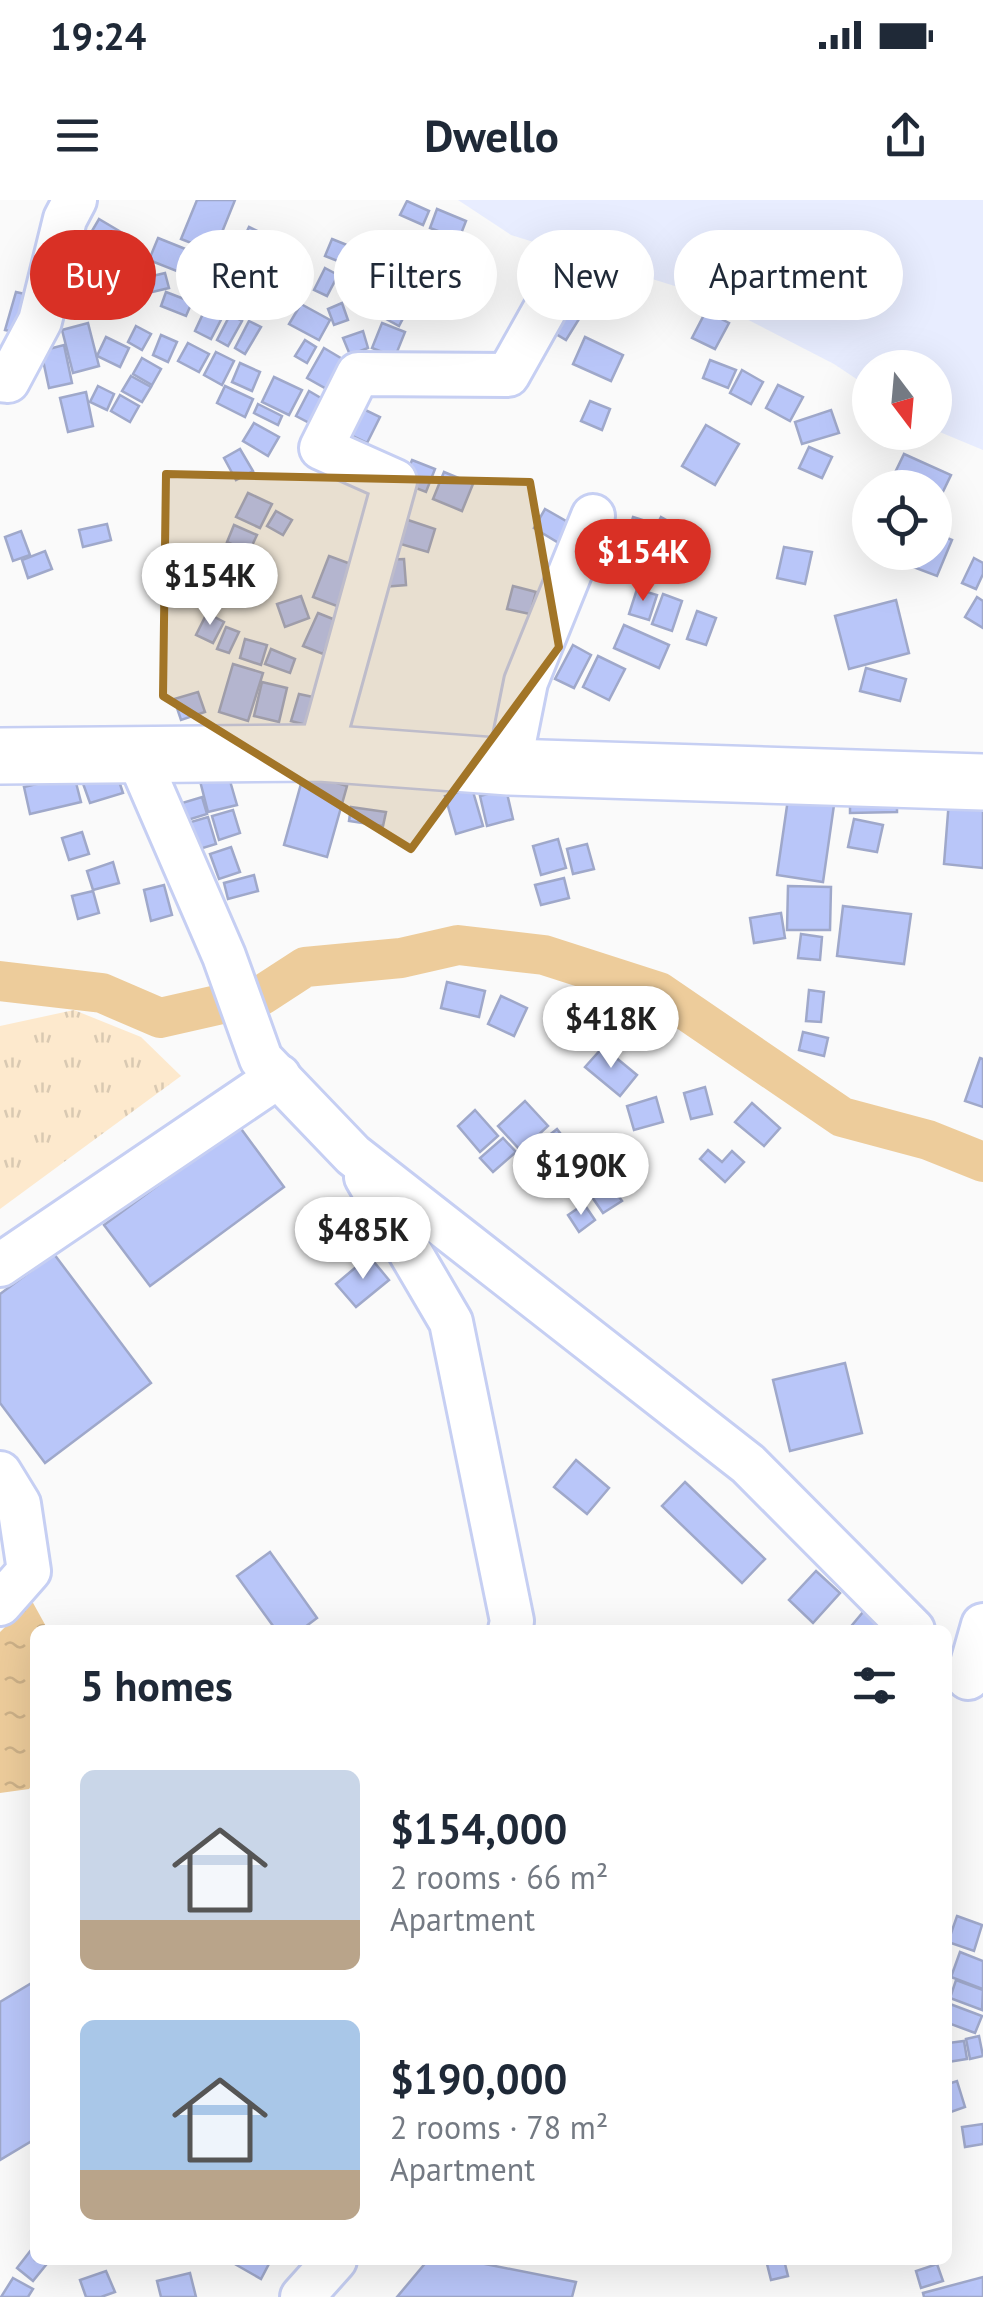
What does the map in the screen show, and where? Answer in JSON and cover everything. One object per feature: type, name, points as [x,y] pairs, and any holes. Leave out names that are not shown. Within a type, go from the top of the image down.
[{"type":"main road","points":[[0,756],[320,753],[509,767],[983,782]]},
{"type":"street","points":[[0,380],[8,381],[40,321],[65,219],[76,200]]},
{"type":"street","points":[[320,753],[395,480],[322,448],[358,374],[508,375],[539,320]]},
{"type":"street","points":[[509,767],[526,682],[593,516]]},
{"type":"street","points":[[137,755],[270,1068],[353,1155],[748,1464],[908,1625]]},
{"type":"street","points":[[0,1265],[270,1068]]},
{"type":"street","points":[[353,1155],[452,1322],[511,1625]]},
{"type":"street","points":[[0,1473],[19,1504],[29,1571],[0,1604]]},
{"type":"street","points":[[966,1676],[983,1624]]},
{"type":"street","points":[[302,2297],[331,2265]]},
{"type":"highlighted area","points":[[166,474],[530,482],[559,647],[411,849],[163,696]]},
{"type":"shaded area","points":[[458,200],[983,200],[983,450],[952,437],[952,350],[852,350],[852,376],[748,320],[903,320],[903,230],[674,230],[674,286],[654,280],[654,230],[517,230],[517,237]]},
{"type":"green space","points":[[74,1010],[141,1037],[181,1076],[0,1209],[0,1026]]},
{"type":"water","points":[[32,1601],[45,1625],[30,1625],[30,1788],[0,1793],[0,1632]]},
{"type":"building","points":[[197,200],[235,200],[223,230],[185,230]]},
{"type":"building","points":[[407,201],[429,211],[423,225],[400,215]]},
{"type":"building","points":[[437,209],[466,221],[462,230],[430,228]]},
{"type":"building","points":[[99,219],[118,230],[93,230]]},
{"type":"building","points":[[158,238],[176,245],[176,271],[156,263]]},
{"type":"building","points":[[332,239],[334,240],[334,260],[325,256]]},
{"type":"building","points":[[325,268],[334,273],[327,296],[314,290]]},
{"type":"building","points":[[165,273],[169,288],[156,291],[156,275]]},
{"type":"building","points":[[16,292],[30,295],[32,320],[28,335],[5,330]]},
{"type":"building","points":[[166,292],[176,296],[176,312],[161,306]]},
{"type":"building","points":[[334,306],[334,320],[348,320],[334,325],[328,309]]},
{"type":"building","points":[[314,311],[330,320],[319,340],[289,324],[291,320],[314,320]]},
{"type":"building","points":[[200,320],[221,320],[211,339],[195,331]]},
{"type":"building","points":[[227,320],[242,321],[228,346],[217,340]]},
{"type":"building","points":[[544,320],[578,320],[566,340],[541,325]]},
{"type":"building","points":[[701,320],[729,323],[715,349],[692,338]]},
{"type":"building","points":[[249,321],[261,327],[245,354],[235,348]]},
{"type":"building","points":[[88,323],[99,366],[73,373],[62,330]]},
{"type":"building","points":[[382,323],[405,332],[395,357],[372,348]]},
{"type":"building","points":[[136,326],[151,334],[142,350],[128,342]]},
{"type":"building","points":[[363,331],[368,348],[350,355],[343,338]]},
{"type":"building","points":[[161,335],[177,342],[168,362],[153,355]]},
{"type":"building","points":[[106,337],[129,348],[120,367],[97,356]]},
{"type":"building","points":[[585,337],[623,355],[611,381],[573,364]]},
{"type":"building","points":[[305,340],[316,347],[307,363],[295,356]]},
{"type":"building","points":[[188,343],[209,354],[199,372],[178,361]]},
{"type":"building","points":[[64,345],[72,383],[49,388],[41,351]]},
{"type":"building","points":[[324,348],[349,363],[332,392],[307,378]]},
{"type":"building","points":[[216,352],[234,361],[222,385],[204,375]]},
{"type":"building","points":[[142,358],[161,369],[152,385],[133,374]]},
{"type":"building","points":[[710,360],[736,370],[728,388],[703,378]]},
{"type":"building","points":[[240,363],[260,372],[252,391],[232,382]]},
{"type":"building","points":[[742,370],[763,382],[751,404],[730,393]]},
{"type":"building","points":[[131,376],[151,387],[142,402],[122,391]]},
{"type":"building","points":[[274,377],[302,390],[289,415],[262,402]]},
{"type":"building","points":[[778,385],[803,397],[790,421],[766,408]]},
{"type":"building","points":[[98,386],[114,394],[107,410],[90,402]]},
{"type":"building","points":[[225,386],[253,399],[245,417],[217,403]]},
{"type":"building","points":[[309,391],[331,404],[319,428],[296,416]]},
{"type":"building","points":[[86,392],[93,426],[68,432],[60,398]]},
{"type":"building","points":[[120,395],[139,406],[130,422],[111,411]]},
{"type":"building","points":[[590,401],[610,409],[602,430],[581,421]]},
{"type":"building","points":[[258,404],[282,416],[278,425],[254,413]]},
{"type":"building","points":[[357,406],[380,417],[367,443],[344,432]]},
{"type":"building","points":[[831,410],[839,433],[802,444],[795,422]]},
{"type":"building","points":[[254,423],[279,437],[268,456],[243,441]]},
{"type":"building","points":[[706,425],[739,444],[715,485],[682,466]]},
{"type":"building","points":[[809,447],[832,457],[822,478],[799,468]]},
{"type":"building","points":[[240,449],[253,471],[236,480],[224,458]]},
{"type":"building","points":[[904,454],[940,470],[896,470]]},
{"type":"building","points":[[412,460],[435,469],[426,492],[403,483]]},
{"type":"building","points":[[444,472],[473,484],[462,511],[433,499]]},
{"type":"building","points":[[248,493],[272,504],[260,528],[236,517]]},
{"type":"building","points":[[545,509],[573,525],[562,545],[534,528]]},
{"type":"building","points":[[276,511],[292,520],[283,535],[267,526]]},
{"type":"building","points":[[633,517],[649,522],[641,546],[626,541]]},
{"type":"building","points":[[661,517],[686,531],[679,544],[654,530]]},
{"type":"building","points":[[405,519],[435,529],[428,552],[397,543]]},
{"type":"building","points":[[107,524],[111,540],[83,547],[79,530]]},
{"type":"building","points":[[234,525],[257,535],[249,552],[227,542]]},
{"type":"building","points":[[21,531],[30,555],[13,561],[5,537]]},
{"type":"building","points":[[784,547],[812,552],[805,584],[777,578]]},
{"type":"building","points":[[45,551],[52,569],[28,578],[22,560]]},
{"type":"building","points":[[638,554],[664,561],[659,578],[632,570]]},
{"type":"building","points":[[329,556],[359,567],[342,608],[313,597]]},
{"type":"building","points":[[974,558],[983,563],[976,589],[962,583]]},
{"type":"building","points":[[404,559],[406,585],[383,587],[381,560]]},
{"type":"building","points":[[513,586],[536,592],[530,614],[507,609]]},
{"type":"building","points":[[637,589],[657,595],[649,620],[629,614]]},
{"type":"building","points":[[663,594],[682,601],[672,631],[652,624]]},
{"type":"building","points":[[301,596],[309,618],[285,627],[277,604]]},
{"type":"building","points":[[977,597],[983,601],[983,628],[965,617]]},
{"type":"building","points":[[896,600],[909,653],[849,669],[835,616]]},
{"type":"building","points":[[697,611],[716,618],[706,645],[687,639]]},
{"type":"building","points":[[207,613],[224,622],[213,643],[196,635]]},
{"type":"building","points":[[318,613],[338,621],[323,654],[303,646]]},
{"type":"building","points":[[624,625],[669,645],[659,668],[614,648]]},
{"type":"building","points":[[226,627],[239,632],[229,653],[217,649]]},
{"type":"building","points":[[245,639],[267,645],[261,665],[240,658]]},
{"type":"building","points":[[573,645],[591,655],[574,688],[555,679]]},
{"type":"building","points":[[271,649],[295,659],[290,673],[265,664]]},
{"type":"building","points":[[598,656],[625,669],[609,700],[583,687]]},
{"type":"building","points":[[233,664],[263,673],[248,721],[219,712]]},
{"type":"building","points":[[866,668],[906,679],[900,701],[860,691]]},
{"type":"building","points":[[262,682],[287,688],[279,722],[254,716]]},
{"type":"building","points":[[198,692],[205,712],[181,720],[174,699]]},
{"type":"building","points":[[299,694],[313,697],[306,725],[291,721]]},
{"type":"building","points":[[114,766],[123,793],[90,803],[81,778]]},
{"type":"building","points":[[304,773],[347,786],[327,857],[284,845]]},
{"type":"building","points":[[228,774],[237,805],[208,812],[200,781]]},
{"type":"building","points":[[74,775],[81,802],[30,814],[24,787]]},
{"type":"building","points":[[472,788],[483,826],[456,834],[445,796]]},
{"type":"building","points":[[506,789],[513,819],[487,826],[480,796]]},
{"type":"building","points":[[897,790],[897,812],[850,813],[850,791]]},
{"type":"building","points":[[202,797],[207,814],[178,823],[172,806]]},
{"type":"building","points":[[788,799],[834,805],[823,882],[777,875]]},
{"type":"building","points":[[949,800],[983,803],[983,868],[944,864]]},
{"type":"building","points":[[351,807],[386,812],[383,826],[349,821]]},
{"type":"building","points":[[233,810],[240,833],[219,840],[212,816]]},
{"type":"building","points":[[208,817],[216,844],[193,851],[184,824]]},
{"type":"building","points":[[854,819],[883,825],[877,852],[848,847]]},
{"type":"building","points":[[82,832],[89,854],[69,860],[62,838]]},
{"type":"building","points":[[558,839],[566,868],[541,875],[533,846]]},
{"type":"building","points":[[587,844],[594,869],[573,874],[567,849]]},
{"type":"building","points":[[231,847],[240,872],[219,879],[210,854]]},
{"type":"building","points":[[113,862],[119,883],[93,890],[87,871]]},
{"type":"building","points":[[254,875],[258,891],[228,899],[224,883]]},
{"type":"building","points":[[564,878],[569,898],[541,905],[535,885]]},
{"type":"building","points":[[164,885],[172,915],[151,921],[144,890]]},
{"type":"building","points":[[788,886],[831,887],[830,930],[787,930]]},
{"type":"building","points":[[93,891],[99,913],[78,919],[72,896]]},
{"type":"building","points":[[843,906],[911,914],[904,964],[837,956]]},
{"type":"building","points":[[781,913],[785,938],[754,943],[750,918]]},
{"type":"building","points":[[801,934],[822,937],[820,960],[798,958]]},
{"type":"building","points":[[447,982],[485,991],[479,1017],[441,1008]]},
{"type":"building","points":[[809,990],[824,992],[821,1022],[806,1021]]},
{"type":"building","points":[[501,996],[527,1008],[514,1036],[488,1024]]},
{"type":"building","points":[[803,1032],[828,1038],[824,1056],[799,1050]]},
{"type":"building","points":[[603,1047],[637,1075],[620,1096],[585,1067]]},
{"type":"building","points":[[980,1058],[983,1059],[983,1107],[965,1101]]},
{"type":"building","points":[[705,1087],[712,1114],[691,1119],[684,1093]]},
{"type":"building","points":[[656,1097],[663,1122],[634,1130],[627,1106]]},
{"type":"building","points":[[525,1101],[548,1126],[521,1151],[498,1126]]},
{"type":"building","points":[[752,1103],[780,1128],[764,1146],[735,1122]]},
{"type":"building","points":[[475,1110],[498,1136],[480,1152],[458,1126]]},
{"type":"building","points":[[239,1126],[284,1187],[150,1286],[104,1225]]},
{"type":"building","points":[[557,1129],[576,1154],[553,1172],[534,1147]]},
{"type":"building","points":[[503,1138],[516,1152],[493,1172],[480,1158]]},
{"type":"building","points":[[708,1150],[722,1162],[732,1151],[744,1162],[725,1182],[700,1159]]},
{"type":"building","points":[[579,1167],[593,1190],[579,1198],[565,1175]]},
{"type":"building","points":[[610,1184],[622,1201],[603,1213],[592,1197]]},
{"type":"building","points":[[584,1204],[595,1220],[579,1232],[568,1215]]},
{"type":"building","points":[[54,1254],[151,1383],[45,1463],[0,1403],[0,1294]]},
{"type":"building","points":[[369,1256],[389,1280],[356,1307],[336,1284]]},
{"type":"building","points":[[845,1363],[862,1433],[790,1451],[773,1380]]},
{"type":"building","points":[[576,1460],[609,1488],[587,1514],[554,1487]]},
{"type":"building","points":[[685,1482],[765,1559],[742,1583],[662,1506]]},
{"type":"building","points":[[270,1552],[317,1618],[308,1625],[272,1625],[237,1576]]},
{"type":"building","points":[[816,1571],[840,1593],[813,1623],[789,1600]]},
{"type":"building","points":[[868,1606],[888,1625],[852,1625]]},
{"type":"building","points":[[957,1916],[982,1925],[974,1951],[952,1943]]},
{"type":"building","points":[[960,1952],[983,1961],[983,1989],[952,1977]]},
{"type":"building","points":[[956,1980],[983,1990],[982,2010],[952,1999]]},
{"type":"building","points":[[30,1984],[30,2142],[0,2160],[0,2002]]},
{"type":"building","points":[[952,2005],[982,2016],[975,2033],[952,2024]]},
{"type":"building","points":[[979,2036],[983,2056],[970,2059],[966,2039]]},
{"type":"building","points":[[964,2041],[967,2059],[952,2061],[952,2042]]},
{"type":"building","points":[[957,2081],[965,2107],[952,2112],[952,2083]]},
{"type":"building","points":[[983,2124],[983,2144],[965,2147],[962,2127]]},
{"type":"building","points":[[30,2251],[30,2265],[46,2265],[33,2281],[17,2268]]},
{"type":"building","points":[[236,2265],[268,2265],[261,2279]]},
{"type":"building","points":[[424,2265],[490,2265],[576,2282],[572,2297],[397,2297]]},
{"type":"building","points":[[767,2265],[785,2265],[788,2276],[771,2280]]},
{"type":"building","points":[[937,2265],[943,2281],[921,2288],[916,2271]]},
{"type":"building","points":[[106,2271],[115,2292],[86,2297],[80,2280]]},
{"type":"building","points":[[190,2273],[196,2297],[161,2297],[157,2281]]},
{"type":"building","points":[[983,2277],[983,2297],[924,2297],[923,2293]]},
{"type":"building","points":[[13,2278],[33,2289],[28,2297],[1,2297]]},
{"type":"waterway","points":[[0,981],[102,993],[160,1018],[262,995],[305,967],[401,958],[458,945],[544,955],[659,992],[842,1117],[928,1140],[983,1162]]}]
